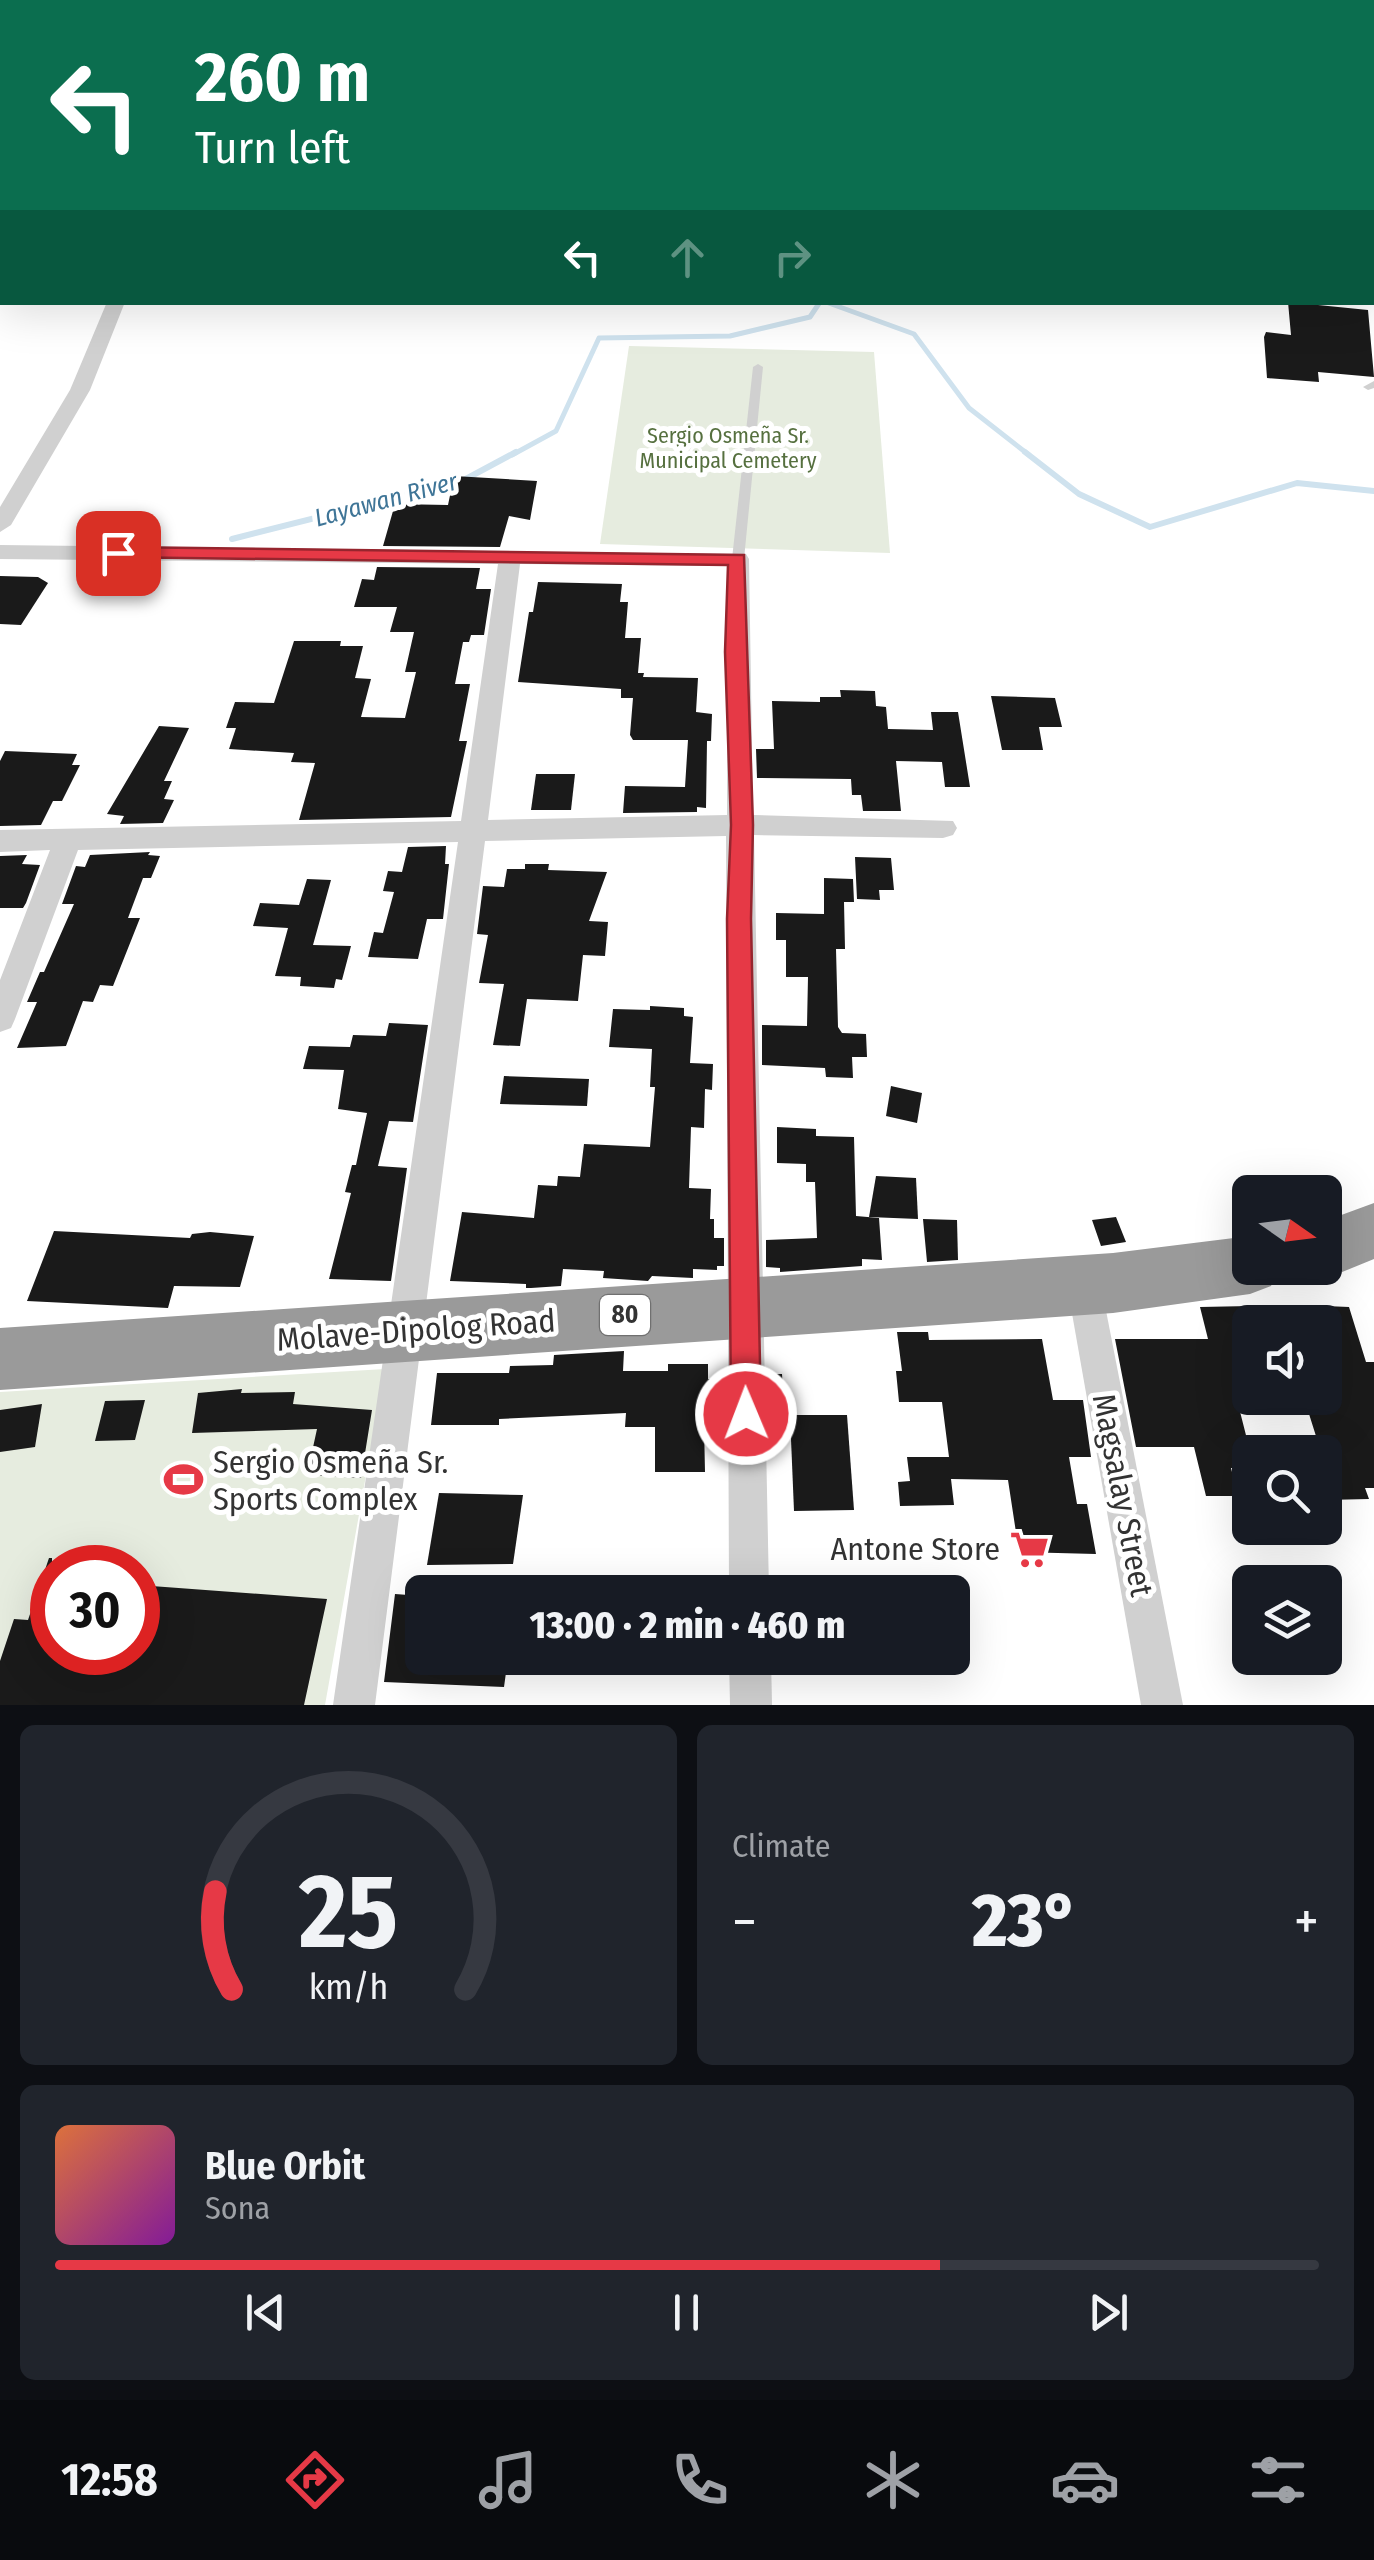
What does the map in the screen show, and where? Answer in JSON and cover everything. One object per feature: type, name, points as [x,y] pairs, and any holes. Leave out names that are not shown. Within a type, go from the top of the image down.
[{"type":"highway","points":[[1342,1243],[1374,1231]]},
{"type":"highway","name":"Molave-Dipolog Road","points":[[0,1359],[1084,1285],[1232,1267]]},
{"type":"street","points":[[0,525],[80,390],[115,305]]},
{"type":"street","points":[[0,552],[738,559],[735,652],[742,825],[739,919],[749,1575]]},
{"type":"street","points":[[354,1705],[510,556]]},
{"type":"street","points":[[0,841],[742,825],[943,828]]},
{"type":"street","points":[[0,1019],[67,842]]},
{"type":"street","name":"Magsalay Street","points":[[1084,1285],[1162,1705]]},
{"type":"street","points":[[750,1675],[750,1705]]},
{"type":"lane","points":[[738,559],[758,367]]},
{"type":"green space","name":"Sergio Osmeña Sr. Municipal Cemetery","points":[[629,346],[874,352],[890,553],[600,544]]},
{"type":"green space","name":"Sergio Osmeña Sr. Sports Complex","points":[[385,1369],[325,1705],[0,1705],[0,1392]]},
{"type":"building","points":[[1288,305],[1368,310],[1374,377],[1318,372],[1319,382],[1267,378],[1266,332],[1291,335]]},
{"type":"building","points":[[454,476],[537,481],[530,520],[509,516],[500,547],[383,546],[395,504],[448,505]]},
{"type":"building","points":[[377,567],[480,568],[476,589],[491,589],[484,635],[471,635],[469,642],[463,642],[455,684],[470,684],[459,741],[467,741],[451,817],[299,820],[315,763],[291,762],[294,753],[229,749],[236,728],[226,728],[235,702],[274,703],[294,641],[341,641],[340,646],[363,646],[355,678],[371,679],[361,717],[405,718],[416,672],[405,672],[414,632],[390,632],[397,607],[354,607],[362,579],[374,580]]},
{"type":"building","points":[[0,576],[38,577],[48,583],[21,625],[0,624]]},
{"type":"building","points":[[538,582],[622,584],[620,602],[628,602],[625,638],[641,638],[638,673],[644,673],[643,677],[698,678],[696,712],[712,714],[711,741],[707,741],[706,808],[697,807],[697,812],[623,813],[625,786],[685,787],[688,740],[633,740],[633,698],[621,698],[621,689],[518,682]]},
{"type":"building","points":[[840,690],[875,691],[876,706],[886,707],[888,729],[933,730],[931,712],[958,712],[970,787],[945,787],[942,762],[896,761],[901,811],[863,811],[861,795],[852,795],[851,779],[757,778],[756,749],[774,749],[772,701],[820,702],[820,697],[841,697]]},
{"type":"building","points":[[991,696],[1055,698],[1062,727],[1039,727],[1043,750],[1002,750]]},
{"type":"building","points":[[159,726],[189,728],[164,781],[172,781],[164,799],[174,800],[163,823],[120,824],[124,816],[107,814]]},
{"type":"building","points":[[5,751],[77,754],[72,765],[80,765],[62,801],[53,801],[41,825],[0,826],[0,761]]},
{"type":"building","points":[[536,774],[575,774],[571,810],[531,810]]},
{"type":"building","points":[[446,846],[445,864],[449,864],[443,919],[427,919],[418,959],[368,957],[374,932],[383,933],[394,892],[383,891],[388,871],[402,872],[408,847]]},
{"type":"building","points":[[150,852],[148,855],[160,856],[151,878],[143,878],[128,918],[140,918],[113,986],[100,985],[93,1002],[83,1001],[66,1046],[17,1048],[37,1002],[27,1002],[74,904],[62,904],[76,866],[85,867],[90,855]]},
{"type":"building","points":[[27,855],[22,864],[40,865],[26,903],[23,908],[0,908],[0,856]]},
{"type":"building","points":[[855,857],[891,858],[894,890],[879,890],[880,900],[857,899]]},
{"type":"building","points":[[525,864],[549,864],[548,870],[607,872],[589,921],[608,922],[605,956],[583,955],[578,1001],[527,999],[520,1046],[493,1045],[504,984],[479,983],[488,935],[477,934],[483,886],[504,887],[507,869],[525,869]]},
{"type":"building","points":[[824,878],[853,879],[854,902],[844,902],[845,949],[836,949],[838,1027],[842,1033],[866,1034],[867,1057],[852,1057],[853,1078],[826,1077],[825,1068],[762,1065],[762,1025],[807,1026],[808,977],[786,977],[786,940],[776,940],[776,913],[824,914]]},
{"type":"building","points":[[307,879],[331,880],[313,945],[351,946],[342,980],[336,979],[334,988],[300,986],[301,977],[275,976],[288,928],[253,926],[260,903],[299,905]]},
{"type":"building","points":[[650,1006],[684,1008],[684,1016],[693,1017],[690,1063],[713,1064],[712,1090],[705,1089],[704,1128],[691,1127],[689,1188],[711,1189],[710,1219],[714,1219],[714,1238],[724,1238],[724,1266],[717,1266],[717,1270],[693,1269],[693,1278],[652,1276],[648,1281],[603,1278],[604,1271],[563,1269],[561,1286],[531,1288],[526,1288],[526,1284],[450,1281],[462,1212],[534,1218],[538,1185],[557,1186],[558,1176],[580,1177],[584,1144],[650,1147],[655,1087],[650,1087],[652,1049],[609,1047],[613,1009],[650,1010]]},
{"type":"building","points":[[389,1023],[428,1025],[413,1122],[389,1121],[378,1166],[407,1168],[391,1281],[329,1279],[351,1193],[345,1192],[352,1165],[356,1165],[367,1113],[338,1109],[344,1070],[303,1069],[309,1046],[350,1047],[353,1035],[386,1036]]},
{"type":"building","points":[[504,1076],[589,1079],[587,1106],[500,1104]]},
{"type":"building","points":[[891,1086],[922,1093],[917,1123],[886,1116]]},
{"type":"building","points":[[777,1127],[816,1129],[816,1136],[854,1137],[856,1216],[879,1218],[882,1260],[862,1259],[862,1266],[780,1272],[780,1268],[766,1267],[766,1240],[817,1238],[815,1182],[806,1182],[806,1164],[777,1163]]},
{"type":"building","points":[[876,1176],[916,1178],[918,1219],[869,1217]]},
{"type":"building","points":[[1116,1217],[1126,1242],[1101,1246],[1092,1220]]},
{"type":"building","points":[[923,1219],[957,1220],[958,1260],[927,1262]]},
{"type":"building","points":[[54,1231],[190,1238],[192,1234],[210,1232],[254,1236],[240,1287],[174,1286],[168,1308],[27,1301]]},
{"type":"building","points":[[1232,1306],[1232,1415],[1241,1415],[1246,1435],[1232,1435],[1232,1496],[1206,1496],[1194,1447],[1136,1447],[1115,1339],[1208,1339],[1200,1307]]},
{"type":"building","points":[[1342,1307],[1349,1307],[1366,1362],[1374,1362],[1374,1488],[1365,1488],[1369,1499],[1342,1500],[1342,1435],[1316,1435],[1309,1415],[1342,1415]]},
{"type":"building","points":[[897,1332],[928,1332],[929,1340],[1042,1339],[1053,1400],[1083,1400],[1091,1457],[1069,1457],[1077,1504],[1087,1504],[1096,1554],[1019,1552],[1008,1480],[951,1479],[954,1505],[900,1506],[898,1482],[910,1481],[907,1457],[949,1457],[942,1402],[899,1402],[896,1371],[902,1371]]},
{"type":"building","points":[[624,1351],[623,1371],[668,1371],[668,1364],[708,1364],[708,1379],[724,1379],[725,1412],[709,1413],[709,1425],[704,1425],[705,1472],[655,1472],[655,1427],[625,1427],[626,1413],[499,1419],[499,1425],[431,1425],[437,1373],[509,1373],[510,1366],[553,1365],[554,1355]]},
{"type":"building","points":[[768,1374],[782,1374],[785,1426],[769,1425]]},
{"type":"building","points":[[242,1389],[241,1393],[295,1392],[293,1404],[372,1410],[361,1478],[307,1475],[317,1429],[192,1433],[198,1393]]},
{"type":"building","points":[[145,1400],[135,1440],[95,1441],[105,1401]]},
{"type":"building","points":[[42,1404],[35,1447],[0,1452],[0,1410]]},
{"type":"building","points":[[790,1415],[847,1415],[854,1510],[794,1511]]},
{"type":"building","points":[[439,1493],[523,1495],[513,1564],[427,1565]]},
{"type":"building","points":[[160,1587],[327,1599],[304,1705],[0,1705],[0,1661],[14,1619],[28,1620],[30,1614],[30,1675],[160,1675]]},
{"type":"building","points":[[395,1594],[405,1595],[405,1675],[506,1675],[504,1687],[384,1682]]},
{"type":"waterway","name":"Layawan River","points":[[512,455],[556,431],[599,338],[730,336],[810,317],[818,305]]},
{"type":"waterway","points":[[834,305],[914,334],[969,408],[1029,455]]},
{"type":"waterway","name":"Layawan River","points":[[232,539],[462,481],[516,452]]},
{"type":"waterway","points":[[1025,452],[1079,494],[1150,527],[1297,483],[1374,491]]},
{"type":"place","name":"Sergio Osmeña Sr. Sports Complex","points":[[183,1480]]},
{"type":"place","name":"Antone Store","points":[[1030,1549]]},
{"type":"route","points":[[118,553],[738,559],[735,652],[742,825],[739,919],[746,1414]]}]
